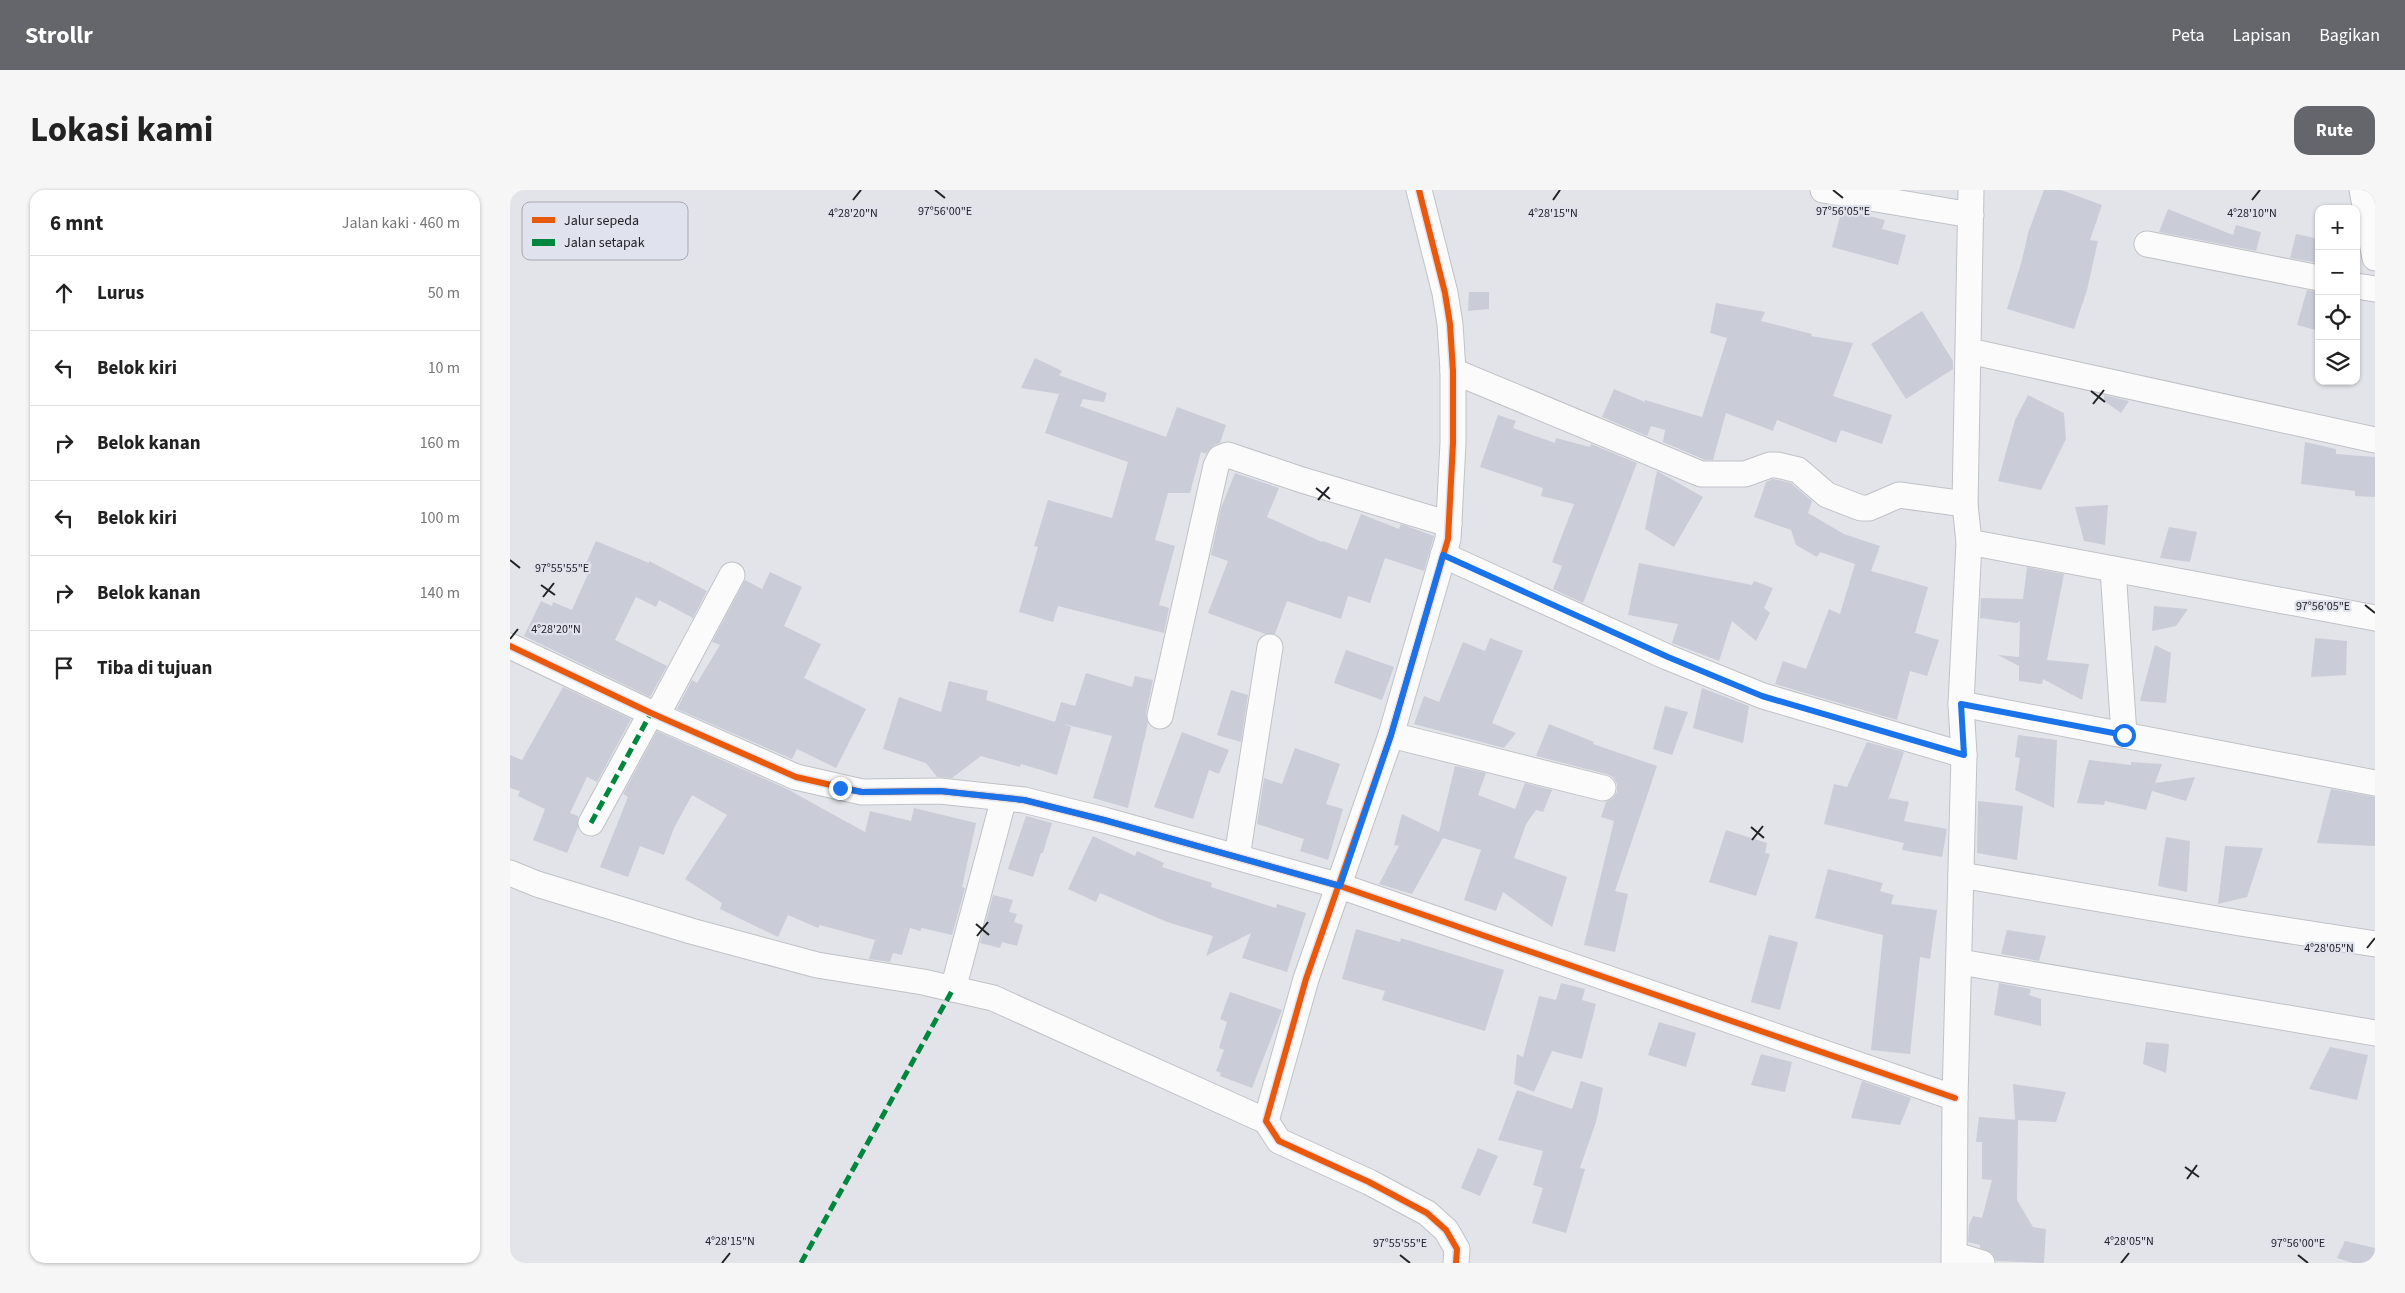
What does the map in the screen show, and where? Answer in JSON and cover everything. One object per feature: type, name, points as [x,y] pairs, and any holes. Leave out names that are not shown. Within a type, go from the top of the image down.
[{"type":"street","points":[[1266,1121],[1306,979],[1340,886],[1391,735],[1448,539],[1453,443],[1453,372],[1445,293],[1419,190]]},
{"type":"street","points":[[1823,190],[1971,215]]},
{"type":"street","points":[[1971,190],[1965,504],[1968,542],[1961,704],[1964,755],[1955,1098],[1954,1259],[1982,1263]]},
{"type":"street","points":[[2362,190],[2375,258]]},
{"type":"street","points":[[2148,244],[2315,277]]},
{"type":"street","points":[[2360,287],[2375,289]]},
{"type":"street","points":[[1969,351],[2375,440]]},
{"type":"street","points":[[1453,372],[1702,474],[1745,474],[1770,465],[1777,465],[1798,470],[1827,495],[1861,508],[1869,508],[1899,495],[1965,504]]},
{"type":"street","points":[[1160,716],[1216,466],[1220,458],[1228,455],[1302,480],[1449,524]]},
{"type":"street","points":[[1968,542],[2375,618]]},
{"type":"street","points":[[1443,555],[1668,657],[1762,696],[1964,755]]},
{"type":"street","points":[[2113,569],[2124,735]]},
{"type":"street","points":[[591,823],[732,575]]},
{"type":"street","points":[[510,646],[654,714],[796,777],[862,792],[940,791],[1024,800],[1104,820],[1340,886],[1955,1098]]},
{"type":"street","points":[[1237,857],[1270,647]]},
{"type":"street","points":[[1961,704],[2375,783]]},
{"type":"street","points":[[1391,735],[1603,788]]},
{"type":"street","points":[[953,989],[1004,798]]},
{"type":"street","points":[[510,872],[537,884],[682,928],[817,965],[993,998],[1266,1121],[1280,1141],[1369,1182],[1427,1213],[1446,1230],[1457,1249],[1456,1263]]},
{"type":"street","points":[[1961,875],[2375,944]]},
{"type":"street","points":[[1960,962],[2375,1033]]},
{"type":"building","points":[[2044,190],[2061,190],[2102,205],[2090,240],[2098,241],[2087,290],[2074,329],[2007,309],[2028,233]]},
{"type":"building","points":[[1842,209],[1885,220],[1882,229],[1906,235],[1898,265],[1832,247]]},
{"type":"building","points":[[2168,209],[2233,235],[2236,225],[2261,232],[2256,251],[2159,232]]},
{"type":"building","points":[[2296,234],[2315,238],[2315,262],[2290,258]]},
{"type":"building","points":[[2307,290],[2315,291],[2315,330],[2297,325]]},
{"type":"building","points":[[1469,292],[1489,292],[1489,309],[1468,311]]},
{"type":"building","points":[[1716,303],[1765,312],[1761,321],[1812,334],[1811,336],[1853,343],[1833,396],[1892,415],[1882,444],[1841,430],[1836,443],[1777,420],[1773,431],[1726,413],[1713,460],[1705,460],[1663,442],[1665,430],[1651,426],[1647,436],[1602,417],[1614,389],[1645,402],[1645,400],[1702,417],[1727,338],[1710,333]]},
{"type":"building","points":[[1922,311],[1953,361],[1953,369],[1906,399],[1871,344]]},
{"type":"building","points":[[1035,358],[1062,371],[1059,375],[1107,393],[1104,402],[1083,399],[1080,406],[1166,437],[1177,407],[1226,425],[1220,443],[1214,445],[1206,454],[1201,452],[1190,493],[1168,493],[1155,540],[1175,546],[1159,605],[1169,608],[1164,633],[1058,606],[1053,622],[1019,612],[1038,547],[1034,546],[1048,500],[1112,518],[1128,462],[1045,433],[1059,394],[1021,388]]},
{"type":"building","points":[[2028,395],[2064,413],[2066,439],[2041,490],[1998,481],[2015,420]]},
{"type":"building","points":[[2104,395],[2129,401],[2121,413],[2104,401]]},
{"type":"building","points":[[1498,415],[1516,421],[1513,428],[1555,443],[1556,438],[1590,447],[1591,444],[1637,463],[1583,603],[1553,589],[1562,566],[1552,562],[1574,504],[1541,496],[1543,488],[1480,467]]},
{"type":"building","points":[[2305,442],[2336,449],[2336,454],[2375,457],[2375,497],[2355,496],[2355,491],[2301,484]]},
{"type":"building","points":[[1657,471],[1703,497],[1674,547],[1645,529]]},
{"type":"building","points":[[1235,473],[1279,488],[1267,517],[1322,542],[1347,550],[1361,514],[1399,529],[1401,524],[1434,536],[1424,571],[1385,558],[1370,603],[1348,596],[1341,619],[1287,601],[1275,634],[1265,634],[1208,613],[1228,561],[1211,555],[1221,508]]},
{"type":"building","points":[[1773,479],[1791,483],[1812,501],[1808,513],[1844,534],[1880,546],[1871,571],[1928,587],[1915,633],[1939,640],[1927,676],[1910,671],[1897,720],[1775,684],[1783,661],[1806,669],[1829,609],[1840,614],[1855,564],[1820,552],[1817,557],[1796,545],[1791,530],[1754,517],[1766,482]]},
{"type":"building","points":[[2108,505],[2105,545],[2084,541],[2075,507]]},
{"type":"building","points":[[2169,527],[2197,532],[2190,562],[2160,558]]},
{"type":"building","points":[[596,541],[649,563],[649,561],[707,591],[693,618],[659,600],[656,607],[636,597],[615,640],[667,666],[650,697],[524,636],[541,601],[552,606],[553,602],[572,610],[592,565],[586,563]]},
{"type":"building","points":[[1639,563],[1752,585],[1754,581],[1773,588],[1764,608],[1770,613],[1756,641],[1732,621],[1719,661],[1672,643],[1678,624],[1628,615]]},
{"type":"building","points":[[2027,567],[2064,574],[2047,660],[2089,664],[2082,700],[2043,679],[2042,684],[2019,681],[2019,666],[1998,655],[2019,657],[2020,621],[2017,623],[1980,618],[1981,598],[2023,599]]},
{"type":"building","points":[[770,572],[802,587],[784,626],[821,644],[804,678],[866,709],[836,768],[797,749],[792,759],[677,709],[692,680],[697,683],[720,645],[712,642],[745,580],[762,589]]},
{"type":"building","points":[[2154,606],[2188,609],[2176,626],[2152,631]]},
{"type":"building","points":[[1490,638],[1523,651],[1492,723],[1516,733],[1504,748],[1414,724],[1424,696],[1439,702],[1463,642],[1485,651]]},
{"type":"building","points":[[2315,638],[2347,641],[2346,675],[2311,677]]},
{"type":"building","points":[[2155,645],[2171,653],[2166,703],[2140,701]]},
{"type":"building","points":[[1346,650],[1394,667],[1382,700],[1334,683]]},
{"type":"building","points":[[1086,673],[1132,687],[1135,676],[1153,680],[1146,713],[1148,723],[1128,808],[1093,798],[1112,736],[1064,724],[1071,727],[1057,775],[1021,764],[1020,767],[981,756],[952,778],[937,777],[926,763],[883,749],[899,697],[941,712],[949,681],[988,691],[986,700],[1055,722],[1061,702],[1075,706]]},
{"type":"building","points":[[563,687],[631,719],[597,782],[587,777],[570,813],[578,816],[578,827],[567,853],[533,840],[545,809],[518,796],[520,791],[510,788],[510,755],[522,760]]},
{"type":"building","points":[[1702,688],[1749,706],[1743,743],[1693,728]]},
{"type":"building","points":[[1231,690],[1248,695],[1241,742],[1217,735]]},
{"type":"building","points":[[1665,706],[1688,712],[1672,755],[1653,749]]},
{"type":"building","points":[[1549,724],[1594,742],[1593,744],[1657,766],[1615,891],[1628,894],[1615,952],[1584,945],[1614,821],[1601,817],[1606,802],[1613,798],[1617,792],[1617,784],[1613,777],[1606,774],[1536,756]]},
{"type":"building","points":[[657,731],[787,789],[865,832],[870,811],[911,821],[914,808],[976,823],[962,887],[965,888],[952,935],[922,928],[920,931],[910,928],[902,955],[893,953],[890,962],[869,959],[875,940],[820,925],[818,928],[788,915],[778,937],[720,909],[722,903],[685,879],[727,815],[692,795],[674,828],[664,855],[640,846],[628,877],[600,867],[628,797],[623,794]]},
{"type":"building","points":[[1182,732],[1229,750],[1219,774],[1209,770],[1193,819],[1154,807]]},
{"type":"building","points":[[2018,735],[2057,740],[2054,808],[2015,790],[2020,758],[2015,757]]},
{"type":"building","points":[[1867,742],[1904,752],[1888,800],[1890,798],[1909,802],[1904,821],[1947,829],[1942,857],[1902,850],[1904,843],[1824,824],[1834,784],[1847,787]]},
{"type":"building","points":[[1295,748],[1340,764],[1326,804],[1343,809],[1328,860],[1300,851],[1304,839],[1257,824],[1264,778],[1282,784]]},
{"type":"building","points":[[2089,760],[2131,765],[2131,762],[2162,764],[2155,783],[2195,777],[2186,801],[2152,791],[2146,810],[2105,801],[2104,805],[2077,803]]},
{"type":"building","points":[[1455,766],[1486,773],[1478,795],[1515,809],[1525,783],[1552,790],[1543,812],[1536,810],[1526,824],[1514,858],[1567,877],[1552,927],[1503,892],[1496,911],[1464,900],[1481,850],[1443,838],[1412,894],[1379,884],[1399,846],[1394,845],[1402,814],[1439,832]]},
{"type":"building","points":[[2331,789],[2375,797],[2375,846],[2317,843]]},
{"type":"building","points":[[1978,801],[2023,806],[2017,860],[1977,853]]},
{"type":"building","points":[[1026,816],[1052,823],[1033,877],[1008,869]]},
{"type":"building","points":[[1726,830],[1767,843],[1765,853],[1770,854],[1756,896],[1709,882]]},
{"type":"building","points":[[1093,836],[1135,856],[1137,851],[1164,863],[1162,867],[1212,883],[1211,887],[1276,908],[1277,904],[1306,913],[1287,972],[1242,958],[1251,933],[1206,956],[1213,936],[1167,922],[1100,893],[1096,902],[1068,889]]},
{"type":"building","points":[[2166,837],[2190,841],[2187,892],[2158,886]]},
{"type":"building","points":[[2225,846],[2263,848],[2247,897],[2218,904]]},
{"type":"building","points":[[1828,869],[1883,883],[1880,891],[1894,895],[1891,904],[1937,910],[1930,959],[1920,957],[1910,1054],[1871,1050],[1883,935],[1815,918]]},
{"type":"building","points":[[993,895],[1013,900],[1009,912],[1017,914],[1014,922],[1023,925],[1017,946],[1002,942],[1000,948],[980,943]]},
{"type":"building","points":[[1356,929],[1400,942],[1401,938],[1504,970],[1485,1031],[1382,1000],[1385,991],[1342,979]]},
{"type":"building","points":[[2007,930],[2046,936],[2039,961],[2001,954]]},
{"type":"building","points":[[1769,935],[1798,942],[1780,1010],[1751,1002]]},
{"type":"building","points":[[1561,983],[1585,989],[1582,1000],[1596,1004],[1582,1059],[1552,1051],[1534,1092],[1514,1084],[1517,1054],[1523,1057],[1539,996],[1556,1000]]},
{"type":"building","points":[[1999,983],[2031,989],[2029,995],[2041,999],[2041,1026],[1994,1015]]},
{"type":"building","points":[[1230,992],[1282,1010],[1252,1088],[1220,1076],[1221,1073],[1216,1071],[1224,1050],[1219,1048],[1227,1022],[1220,1019]]},
{"type":"building","points":[[1659,1022],[1696,1033],[1686,1067],[1648,1055]]},
{"type":"building","points":[[2146,1042],[2169,1044],[2166,1073],[2143,1064]]},
{"type":"building","points":[[2330,1047],[2368,1055],[2357,1100],[2309,1089]]},
{"type":"building","points":[[1761,1054],[1792,1062],[1785,1092],[1751,1085]]},
{"type":"building","points":[[1581,1081],[1603,1088],[1596,1122],[1580,1168],[1585,1169],[1566,1233],[1532,1223],[1543,1188],[1533,1185],[1543,1151],[1498,1140],[1517,1090],[1572,1109]]},
{"type":"building","points":[[1862,1081],[1911,1098],[1900,1125],[1851,1118]]},
{"type":"building","points":[[2013,1084],[2066,1092],[2056,1122],[2015,1120]]},
{"type":"building","points":[[1979,1117],[2018,1120],[2017,1200],[2033,1227],[2046,1229],[2044,1263],[1996,1261],[1992,1253],[1980,1248],[1980,1245],[1968,1242],[1969,1225],[1973,1216],[1982,1218],[1992,1180],[1982,1179],[1982,1142],[1976,1142]]},
{"type":"building","points":[[1478,1148],[1498,1156],[1480,1196],[1461,1188]]},
{"type":"building","points":[[2345,1241],[2375,1248],[2375,1263],[2353,1263],[2337,1258]]},
{"type":"marked path","points":[[591,823],[651,713]]},
{"type":"marked path","points":[[801,1263],[953,989]]},
{"type":"cycle path","points":[[1419,190],[1445,293],[1450,324],[1453,371],[1453,443],[1448,539],[1391,735],[1306,979],[1266,1121],[1279,1141],[1369,1182],[1427,1213],[1446,1230],[1457,1249],[1456,1263]]},
{"type":"cycle path","points":[[510,646],[651,713],[796,777],[862,792],[940,791],[1024,800],[1104,820],[1340,886],[1955,1098]]},
{"type":"route","points":[[840,788],[862,792],[893,790],[940,791],[1024,800],[1104,820],[1340,886],[1391,735],[1443,555],[1668,657],[1762,696],[1964,755],[1961,704],[2124,735]]}]
